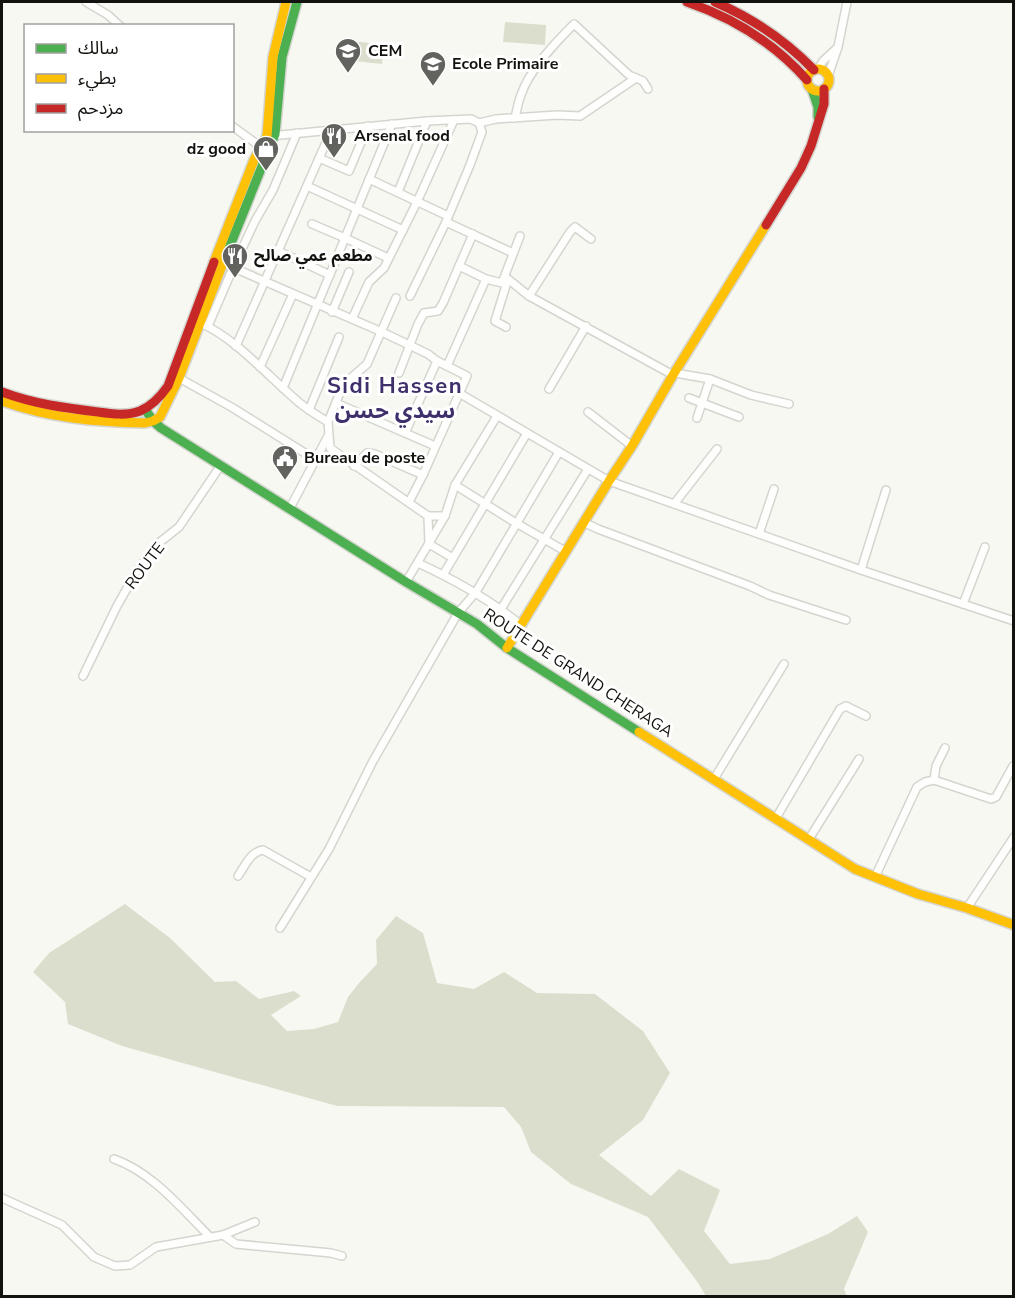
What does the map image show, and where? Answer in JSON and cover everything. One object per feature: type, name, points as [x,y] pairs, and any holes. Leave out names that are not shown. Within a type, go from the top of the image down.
[{"type":"street","points":[[86,2],[108,15],[118,24]]},
{"type":"street","points":[[204,324],[219,262],[254,160],[271,135],[273,57],[286,2]]},
{"type":"street","points":[[2,392],[29,402],[66,410],[121,414],[145,409],[154,403],[168,386],[271,135],[282,57],[297,2]]},
{"type":"street","points":[[687,2],[723,16],[755,34],[789,60],[819,91],[828,84],[828,76],[838,47],[847,2]]},
{"type":"street","points":[[715,2],[738,12],[760,26],[828,76]]},
{"type":"street","points":[[515,118],[521,93],[533,72],[574,24],[629,75],[643,81],[648,89]]},
{"type":"street","points":[[819,119],[818,107],[808,75],[838,47]]},
{"type":"street","points":[[271,135],[427,121],[471,119],[479,123],[496,118],[580,116],[636,78]]},
{"type":"street","points":[[507,648],[801,168],[811,146],[825,102],[824,89]]},
{"type":"street","points":[[352,319],[369,282],[384,268],[454,120]]},
{"type":"street","points":[[398,192],[427,121]]},
{"type":"street","points":[[410,296],[471,165],[482,132],[479,123]]},
{"type":"street","points":[[283,388],[392,124]]},
{"type":"street","points":[[319,158],[349,171],[368,126]]},
{"type":"street","points":[[234,127],[261,147]]},
{"type":"street","points":[[236,346],[332,129]]},
{"type":"street","points":[[2,401],[40,413],[66,418],[130,423],[153,422],[163,413],[204,324],[255,221],[273,190],[297,133]]},
{"type":"street","points":[[369,179],[513,253]]},
{"type":"street","points":[[307,186],[403,230]]},
{"type":"street","points":[[312,224],[388,258]]},
{"type":"street","points":[[529,296],[575,227],[591,239]]},
{"type":"street","points":[[399,373],[424,313],[438,311],[443,303],[473,234]]},
{"type":"street","points":[[459,266],[502,284],[520,236]]},
{"type":"street","points":[[278,251],[330,275]]},
{"type":"street","points":[[219,262],[382,332],[467,376],[409,502]]},
{"type":"street","points":[[332,312],[349,272]]},
{"type":"street","points":[[447,366],[486,279]]},
{"type":"street","points":[[506,327],[495,321],[508,279],[529,296],[674,374],[711,379],[751,395],[789,404]]},
{"type":"street","points":[[260,368],[293,294]]},
{"type":"street","points":[[396,298],[367,364],[343,385],[328,422],[330,448],[428,516],[445,516]]},
{"type":"street","points":[[204,324],[236,346],[295,400],[328,422]]},
{"type":"street","points":[[549,388],[586,326]]},
{"type":"street","points":[[309,410],[339,337]]},
{"type":"street","points":[[405,433],[437,361]]},
{"type":"street","points":[[179,378],[233,408],[316,460]]},
{"type":"street","points":[[697,418],[711,379]]},
{"type":"street","points":[[459,393],[609,481],[1014,621]]},
{"type":"street","points":[[689,398],[740,417]]},
{"type":"street","points":[[336,403],[435,446]]},
{"type":"street","name":"ROUTE DE GRAND CHERAGA","points":[[145,409],[153,422],[406,582],[477,624],[507,648],[855,869],[918,894],[966,908],[1014,926]]},
{"type":"street","points":[[588,412],[632,446]]},
{"type":"street","points":[[406,582],[445,516],[455,485],[497,416]]},
{"type":"street","points":[[443,575],[527,433]]},
{"type":"street","points":[[290,508],[328,436]]},
{"type":"street","points":[[674,504],[717,450]]},
{"type":"street","points":[[280,928],[328,849],[373,760],[458,613],[476,592],[559,452]]},
{"type":"street","points":[[354,466],[367,453],[375,454],[423,475]]},
{"type":"street","name":"ROUTE","points":[[83,676],[138,569],[160,542],[179,527],[221,465]]},
{"type":"street","points":[[501,609],[588,469]]},
{"type":"street","points":[[455,485],[566,551]]},
{"type":"street","points":[[759,534],[774,489]]},
{"type":"street","points":[[861,570],[886,490]]},
{"type":"street","points":[[428,516],[429,544]]},
{"type":"street","points":[[584,522],[769,595],[846,620]]},
{"type":"street","points":[[429,544],[453,558]]},
{"type":"street","points":[[963,604],[985,547]]},
{"type":"street","points":[[418,563],[476,592],[521,625]]},
{"type":"street","points":[[714,779],[784,664]]},
{"type":"street","points":[[776,818],[840,709],[846,706],[866,716]]},
{"type":"street","points":[[934,780],[936,766],[945,748]]},
{"type":"street","points":[[809,840],[859,759]]},
{"type":"street","points":[[875,877],[917,787],[934,780],[991,799],[996,797],[1013,766]]},
{"type":"street","points":[[966,908],[1014,837]]},
{"type":"street","points":[[238,876],[253,854],[263,850],[311,877]]},
{"type":"street","points":[[114,1159],[128,1164],[145,1175],[210,1237]]},
{"type":"street","points":[[2,1198],[62,1225],[94,1257],[115,1266],[130,1265],[156,1247],[224,1235],[255,1222]]},
{"type":"street","points":[[224,1235],[236,1244],[342,1256]]},
{"type":"green space","points":[[505,22],[546,25],[545,45],[503,42]]},
{"type":"green space","points":[[347,41],[384,44],[382,64],[345,60]]},
{"type":"green space","points":[[125,904],[170,938],[215,982],[236,981],[259,999],[294,991],[301,996],[271,1015],[287,1031],[314,1029],[338,1022],[348,997],[377,964],[376,940],[396,916],[423,933],[437,983],[474,989],[504,972],[537,993],[595,994],[643,1031],[670,1073],[643,1120],[599,1155],[651,1196],[679,1169],[720,1190],[704,1231],[730,1264],[770,1259],[828,1234],[857,1216],[868,1232],[844,1289],[847,1296],[706,1296],[648,1217],[571,1184],[531,1152],[521,1127],[504,1107],[337,1106],[122,1046],[68,1024],[65,1002],[33,972],[49,953]]},
{"type":"traffic: fast","points":[[225,258],[275,134],[282,57],[297,2]]},
{"type":"traffic: fast","points":[[812,89],[818,107],[818,117]]},
{"type":"traffic: fast","points":[[145,409],[161,428],[477,624],[507,648],[639,732]]},
{"type":"traffic: slow","points":[[214,262],[254,160],[267,136],[273,57],[286,2]]},
{"type":"traffic: slow","points":[[818,69],[826,72],[829,80],[826,88],[818,91],[810,88],[807,80],[810,72],[818,69]]},
{"type":"traffic: slow","points":[[507,648],[766,225]]},
{"type":"traffic: slow","points":[[2,401],[55,415],[109,422],[145,423],[160,417],[179,378],[225,258]]},
{"type":"traffic: slow","points":[[639,732],[855,869],[918,894],[1014,925]]},
{"type":"traffic: jam","points":[[687,2],[721,16],[752,33],[781,54],[807,80]]},
{"type":"traffic: jam","points":[[715,2],[768,31],[814,70]]},
{"type":"traffic: jam","points":[[766,225],[801,168],[811,146],[824,104],[824,89]]},
{"type":"traffic: jam","points":[[2,392],[26,400],[74,409],[119,414],[130,414],[144,409],[156,400],[168,386],[214,262]]},
{"type":"place","name":"CEM","points":[[348,74]]},
{"type":"place","name":"Ecole Primaire","points":[[433,87]]},
{"type":"place","name":"Arsenal food","points":[[334,159]]},
{"type":"place","name":"dz good","points":[[266,172]]},
{"type":"place","name":"مطعم عمي صالح","points":[[235,279]]},
{"type":"place","name":"Bureau de poste","points":[[285,481]]},
{"type":"district","name":"Sidi Hassen سيدي حسن","points":[[395,398]]}]
